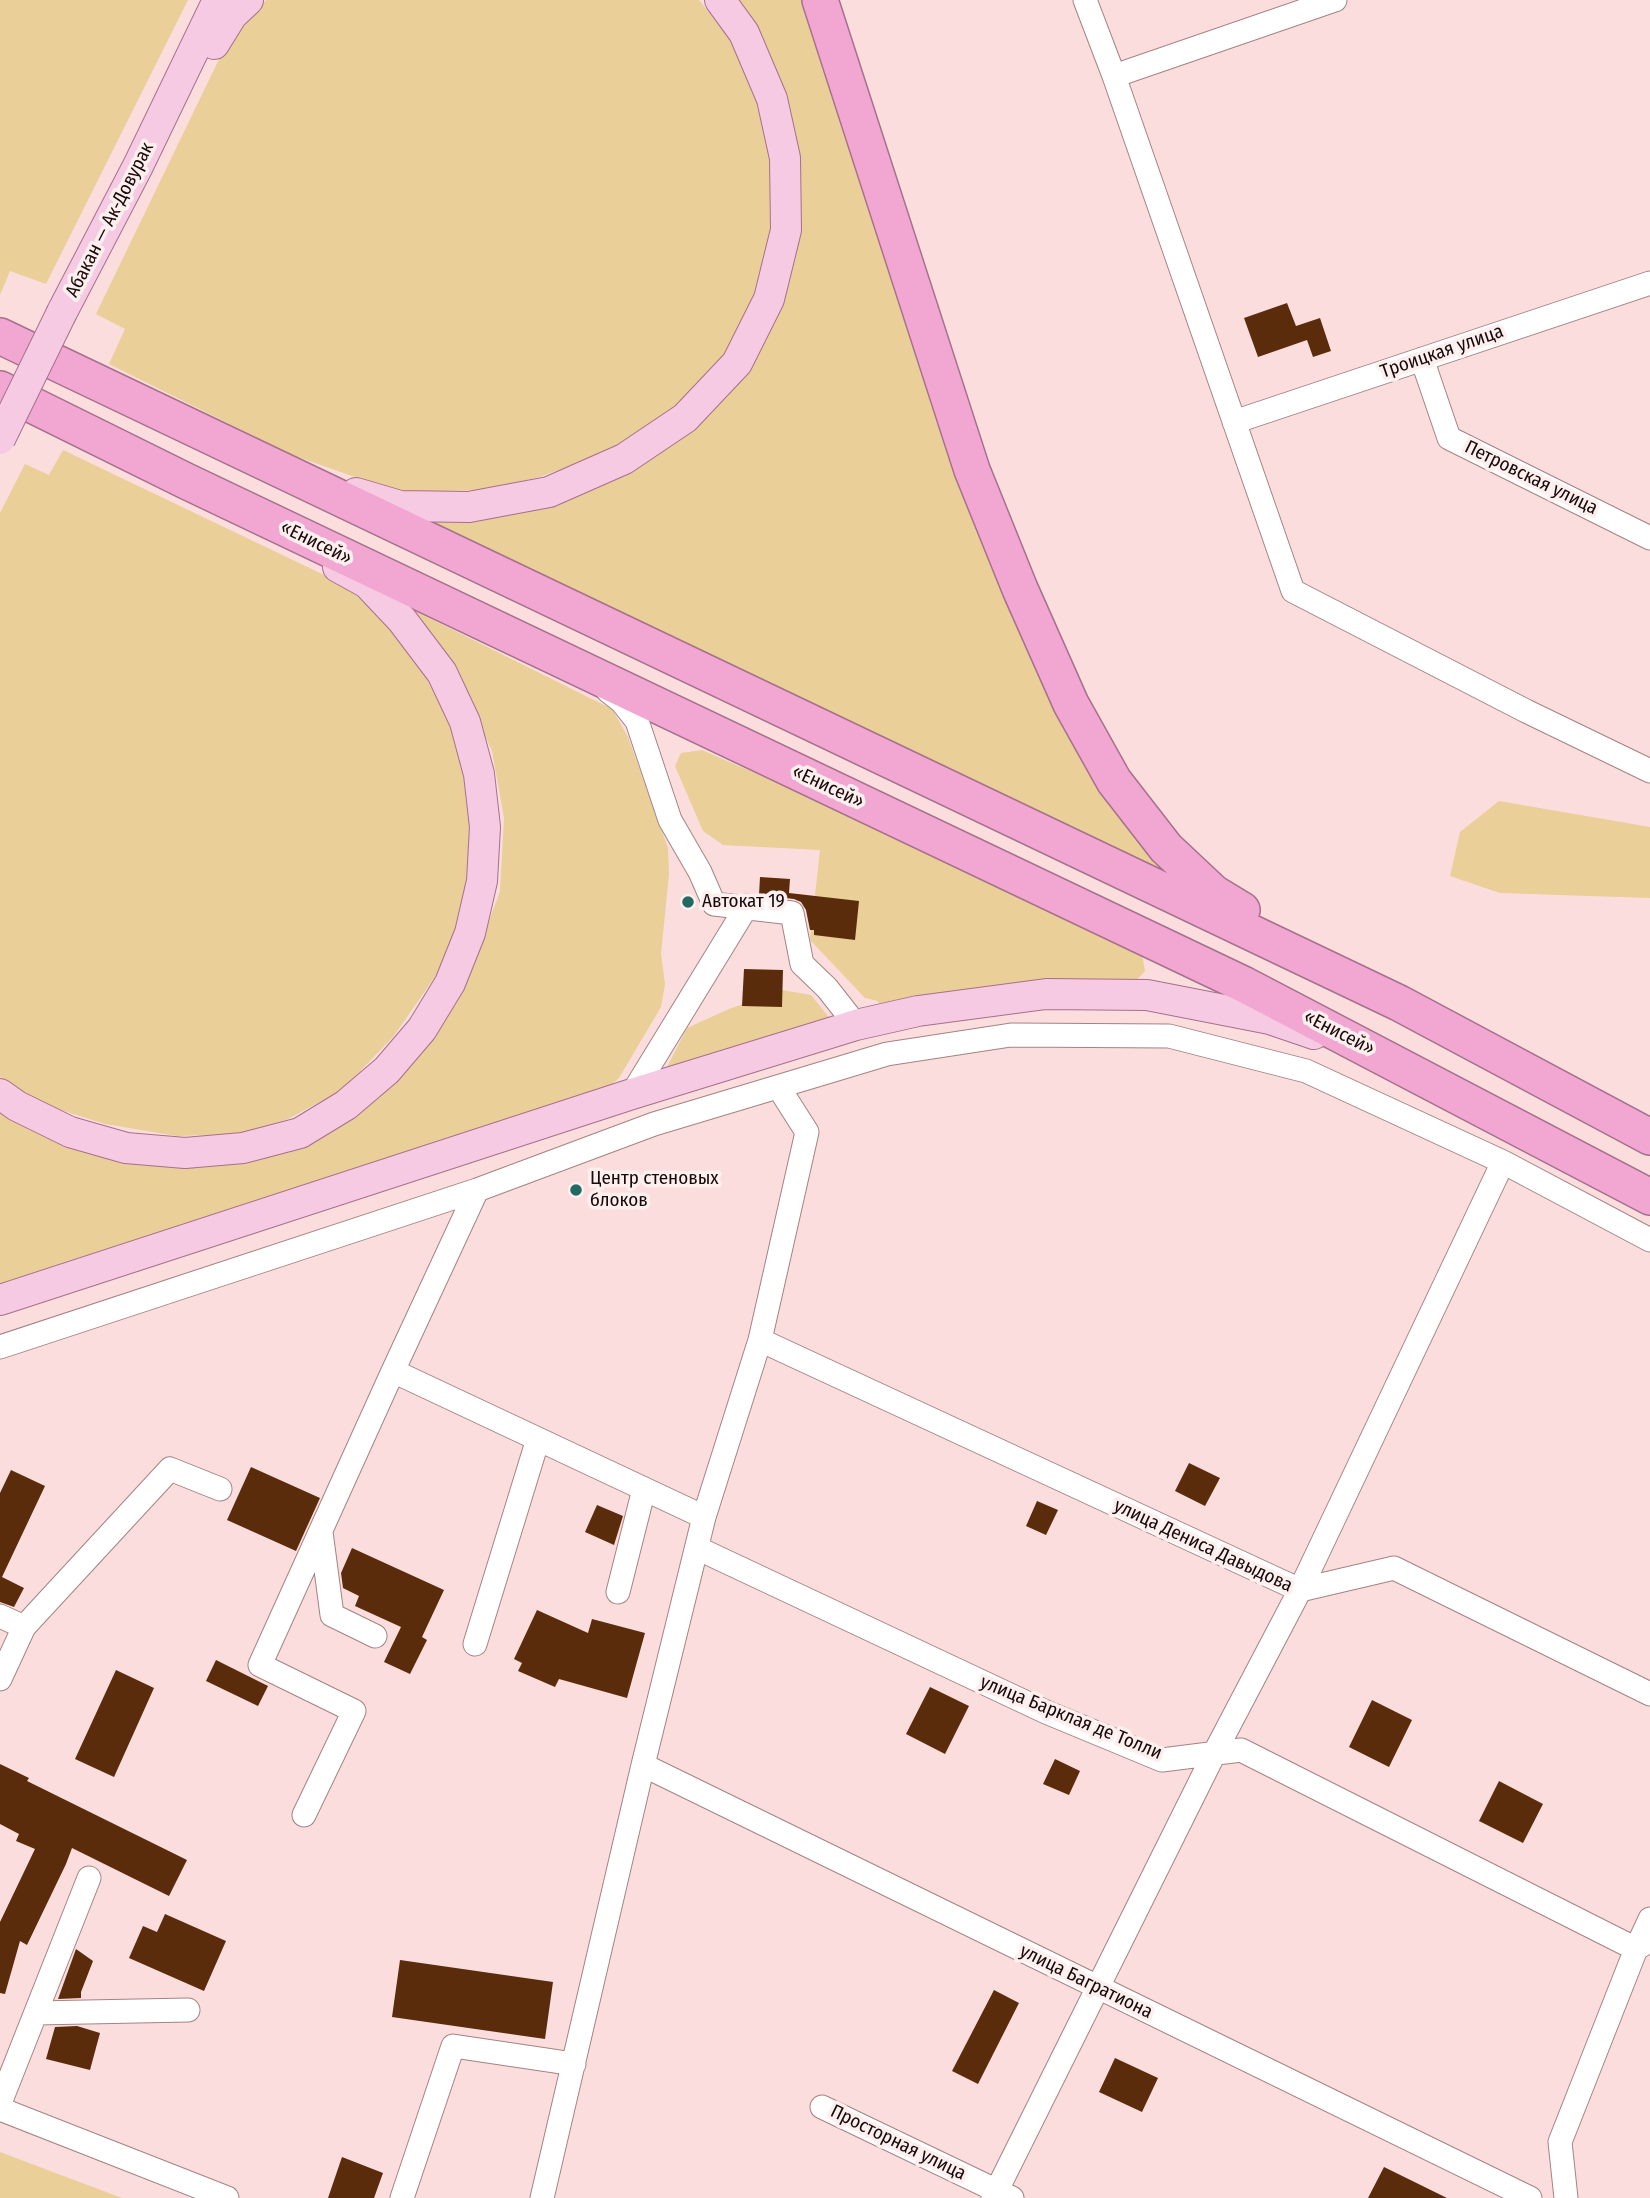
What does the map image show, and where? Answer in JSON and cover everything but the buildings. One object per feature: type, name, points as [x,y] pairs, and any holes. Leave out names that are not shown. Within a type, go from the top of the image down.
[{"type":"highway","points":[[821,0],[972,470],[1020,589],[1071,704],[1114,781],[1166,848],[1214,893],[1399,1003],[1650,1138]]},
{"type":"highway","points":[[0,336],[1399,1003]]},
{"type":"highway","name":"«Енисей»","points":[[0,389],[186,481],[1245,985],[1650,1197]]},
{"type":"main road","points":[[138,166],[195,16],[197,0]]},
{"type":"main road","name":"Абакан — Ак-Довурак","points":[[0,439],[138,166],[218,0]]},
{"type":"main road","points":[[138,166],[232,15],[248,0]]},
{"type":"main road","points":[[285,473],[400,506],[469,507],[549,492],[624,459],[685,418],[737,363],[769,299],[786,230],[785,158],[772,100],[754,55],[744,33],[720,0]]},
{"type":"main road","points":[[0,1094],[17,1106],[70,1132],[126,1147],[185,1153],[243,1148],[300,1133],[346,1105],[396,1060],[422,1029],[450,983],[470,933],[482,881],[485,827],[479,774],[465,722],[442,673],[402,620],[367,583],[186,481]]},
{"type":"main road","points":[[0,1300],[632,1094],[856,1025],[918,1011],[1045,994],[1147,995],[1270,1019],[1397,1063]]},
{"type":"street","points":[[1085,0],[1124,73],[1234,422],[1293,591],[1526,711],[1650,771]]},
{"type":"street","points":[[1124,73],[1335,0]]},
{"type":"street","name":"Троицкая улица","points":[[1234,422],[1650,283]]},
{"type":"street","name":"Петровская улица","points":[[1422,359],[1450,438],[1650,538]]},
{"type":"street","points":[[580,669],[622,702],[638,721],[670,820],[700,872],[714,904],[792,913],[802,964],[827,988],[856,1025]]},
{"type":"street","points":[[632,1094],[747,906]]},
{"type":"street","points":[[0,1347],[477,1190],[654,1124],[887,1054],[1011,1035],[1169,1036],[1306,1071],[1503,1162],[1650,1240]]},
{"type":"street","points":[[542,2198],[704,1517],[760,1340],[807,1132],[779,1087]]},
{"type":"street","points":[[1000,2196],[1097,1987],[1215,1752],[1300,1591],[1503,1162]]},
{"type":"street","points":[[304,1815],[354,1711],[260,1665],[477,1190]]},
{"type":"street","name":"улица Дениса Давыдова","points":[[760,1340],[1300,1591],[1394,1568],[1650,1694]]},
{"type":"street","points":[[393,1371],[704,1517]]},
{"type":"street","points":[[475,1644],[538,1439]]},
{"type":"street","points":[[0,1679],[24,1627],[170,1469],[220,1489]]},
{"type":"street","points":[[618,1592],[644,1489]]},
{"type":"street","points":[[321,1532],[332,1615],[375,1636]]},
{"type":"street","name":"улица Барклая де Толли","points":[[697,1548],[1046,1712],[1162,1760],[1241,1749],[1643,1944]]},
{"type":"street","points":[[0,1616],[24,1627]]},
{"type":"street","name":"улица Багратиона","points":[[643,1765],[1531,2198]]},
{"type":"street","points":[[0,2103],[89,1878]]},
{"type":"street","points":[[1566,2198],[1560,2142],[1643,1944],[1650,1919]]},
{"type":"street","points":[[36,2013],[188,2010]]},
{"type":"street","points":[[402,2198],[453,2046],[574,2064]]},
{"type":"street","name":"Просторная улица","points":[[822,2107],[1000,2196]]},
{"type":"street","points":[[0,2109],[228,2198]]},
{"type":"shaded area","points":[[0,0],[188,0],[46,284],[10,271],[0,295]]},
{"type":"shaded area","points":[[266,0],[699,0],[734,44],[761,104],[774,167],[777,226],[759,295],[723,360],[678,409],[617,449],[539,477],[483,490],[398,492],[292,455],[109,364],[125,329],[96,314],[223,51],[245,20]]},
{"type":"shaded area","points":[[733,0],[812,0],[1107,786],[1178,889],[406,516],[630,472],[782,305],[800,238],[798,153]]},
{"type":"shaded area","points":[[63,450],[343,584],[392,627],[422,670],[468,756],[482,825],[450,955],[393,1037],[342,1090],[288,1119],[238,1134],[177,1136],[105,1124],[45,1105],[0,1077],[0,513],[25,464],[49,475]]},
{"type":"shaded area","points":[[409,608],[612,709],[628,737],[668,848],[669,874],[661,954],[665,984],[661,1007],[619,1078],[600,1095],[0,1290],[0,1109],[29,1129],[97,1148],[235,1163],[423,1046],[473,965],[500,891],[504,818],[492,751],[452,665]]},
{"type":"shaded area","points":[[702,750],[1033,894],[1142,954],[1145,971],[1135,982],[881,1009],[878,1001],[865,998],[810,940],[820,850],[723,845],[703,831],[675,766],[681,753]]},
{"type":"shaded area","points":[[1499,801],[1650,827],[1650,898],[1500,893],[1450,876],[1460,832]]},
{"type":"shaded area","points":[[782,990],[811,995],[832,1021],[662,1077],[687,1028]]},
{"type":"shaded area","points":[[0,2152],[122,2198],[0,2198]]},
{"type":"place","name":"Автокат 19","points":[[688,902]]},
{"type":"place","name":"Центр стеновых блоков","points":[[576,1190]]}]
